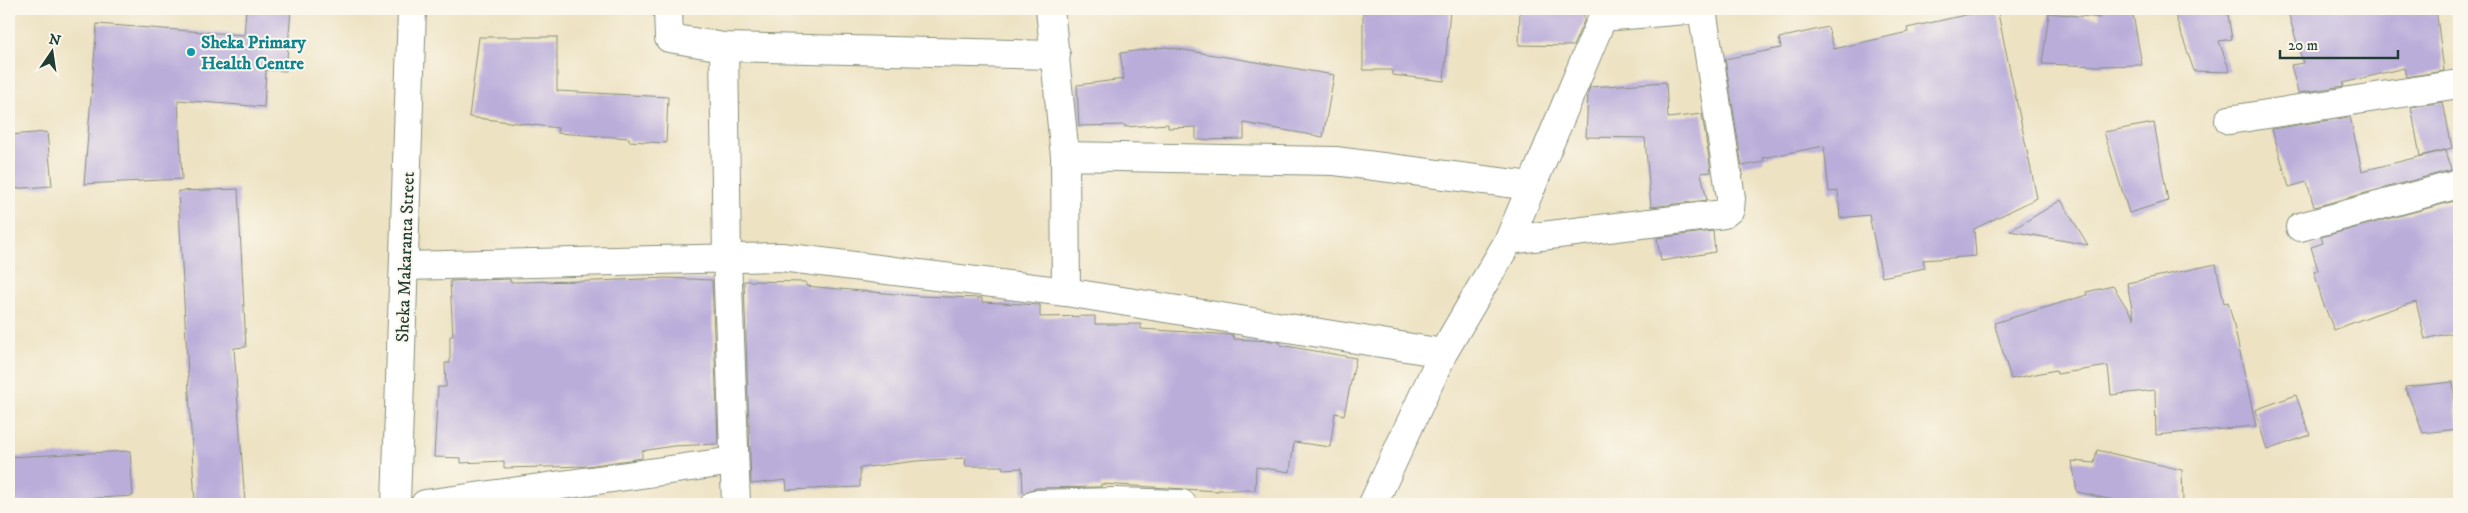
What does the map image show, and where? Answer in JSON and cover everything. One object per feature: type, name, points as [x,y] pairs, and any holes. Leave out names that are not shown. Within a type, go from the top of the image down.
[{"type":"street","name":"Sheka Makaranta Street","points":[[396,504],[412,9]]},
{"type":"street","points":[[668,9],[669,38],[724,47],[1056,54]]},
{"type":"street","points":[[1050,9],[1065,156],[1066,292]]},
{"type":"street","points":[[1372,504],[1443,353],[1509,240],[1604,13],[1698,9]]},
{"type":"street","points":[[1509,240],[1724,214],[1730,209],[1731,198],[1702,9]]},
{"type":"street","points":[[724,47],[728,257],[736,504]]},
{"type":"street","points":[[2229,120],[2459,84]]},
{"type":"street","points":[[1065,156],[1335,161],[1532,186]]},
{"type":"street","points":[[2300,227],[2459,184]]},
{"type":"street","points":[[405,266],[781,257],[1066,292],[1443,353]]},
{"type":"street","points":[[425,504],[734,461]]},
{"type":"street","points":[[1035,504],[1115,502],[1182,504]]},
{"type":"building","name":"Sheka Primary Health Centre","points":[[246,9],[291,9],[286,71],[266,70],[264,107],[178,100],[182,179],[84,184],[97,24],[244,35]]},
{"type":"building","points":[[1363,9],[1450,9],[1444,81],[1392,75],[1392,70],[1363,70]]},
{"type":"building","points":[[1520,9],[1584,9],[1584,21],[1573,46],[1519,45]]},
{"type":"building","points":[[1997,9],[2037,198],[1974,229],[1976,256],[1923,260],[1925,268],[1882,277],[1869,215],[1840,218],[1838,191],[1829,192],[1824,146],[1763,158],[1764,162],[1742,166],[1725,59],[1781,48],[1779,38],[1828,27],[1834,49],[1908,32],[1907,28]]},
{"type":"building","points":[[2097,9],[2132,9],[2142,65],[2042,64],[2049,13],[2100,18]]},
{"type":"building","points":[[2173,9],[2227,9],[2232,39],[2219,41],[2230,72],[2194,71]]},
{"type":"building","points":[[2287,9],[2436,9],[2444,71],[2406,77],[2404,68],[2343,83],[2344,86],[2298,93],[2291,65],[2303,63]]},
{"type":"building","points":[[479,37],[557,37],[557,91],[668,97],[666,143],[629,141],[629,138],[557,133],[558,128],[469,117]]},
{"type":"building","points":[[1166,47],[1334,75],[1323,137],[1244,123],[1244,139],[1196,140],[1196,127],[1168,128],[1168,124],[1125,127],[1125,125],[1079,126],[1077,85],[1124,79],[1120,53]]},
{"type":"building","points":[[1666,82],[1668,118],[1702,114],[1711,172],[1701,173],[1707,200],[1651,207],[1645,138],[1586,137],[1588,93],[1590,87]]},
{"type":"building","points":[[2443,102],[2452,148],[2420,156],[2411,107]]},
{"type":"building","points":[[2350,117],[2362,171],[2446,150],[2451,170],[2314,207],[2307,182],[2289,187],[2272,129]]},
{"type":"building","points":[[2154,123],[2168,201],[2129,213],[2104,132]]},
{"type":"building","points":[[47,132],[52,186],[9,189],[9,135]]},
{"type":"building","points":[[238,189],[246,347],[234,348],[245,504],[195,504],[178,191]]},
{"type":"building","points":[[2061,200],[2088,245],[2010,231]]},
{"type":"building","points":[[2458,200],[2459,331],[2425,339],[2416,302],[2376,314],[2334,330],[2322,300],[2314,271],[2318,270],[2311,247],[2323,243],[2321,237]]},
{"type":"building","points":[[1713,231],[1715,252],[1661,261],[1657,238]]},
{"type":"building","points":[[2216,264],[2224,303],[2228,302],[2233,321],[2256,426],[2156,435],[2155,390],[2111,395],[2108,366],[2057,374],[2056,370],[2011,379],[1994,323],[2087,295],[2086,292],[2113,286],[2134,319],[2127,283]]},
{"type":"building","points":[[666,278],[712,280],[718,444],[673,446],[642,451],[642,458],[588,466],[504,468],[504,461],[461,463],[461,458],[434,457],[438,387],[446,387],[445,363],[450,363],[450,336],[453,336],[450,281],[510,279],[510,282],[597,281]]},
{"type":"building","points":[[744,281],[806,282],[806,286],[918,296],[982,298],[982,302],[1040,305],[1040,317],[1095,316],[1095,324],[1141,324],[1141,329],[1233,335],[1234,339],[1280,342],[1280,345],[1356,358],[1344,415],[1335,413],[1330,447],[1294,442],[1290,472],[1256,467],[1255,490],[1218,491],[1101,484],[1101,487],[1035,488],[1023,493],[1022,468],[1003,469],[1002,466],[965,466],[966,458],[916,461],[860,468],[860,487],[787,490],[786,480],[751,484]]},
{"type":"building","points":[[2453,382],[2458,429],[2423,433],[2405,387]]},
{"type":"building","points":[[2296,395],[2310,435],[2267,450],[2255,410]]},
{"type":"building","points":[[2097,450],[2182,470],[2183,504],[2131,504],[2077,492],[2072,461],[2094,463]]},
{"type":"building","points":[[130,451],[133,496],[9,503],[9,457]]},
{"type":"place","name":"Sheka Primary Health Centre","points":[[191,52]]}]
